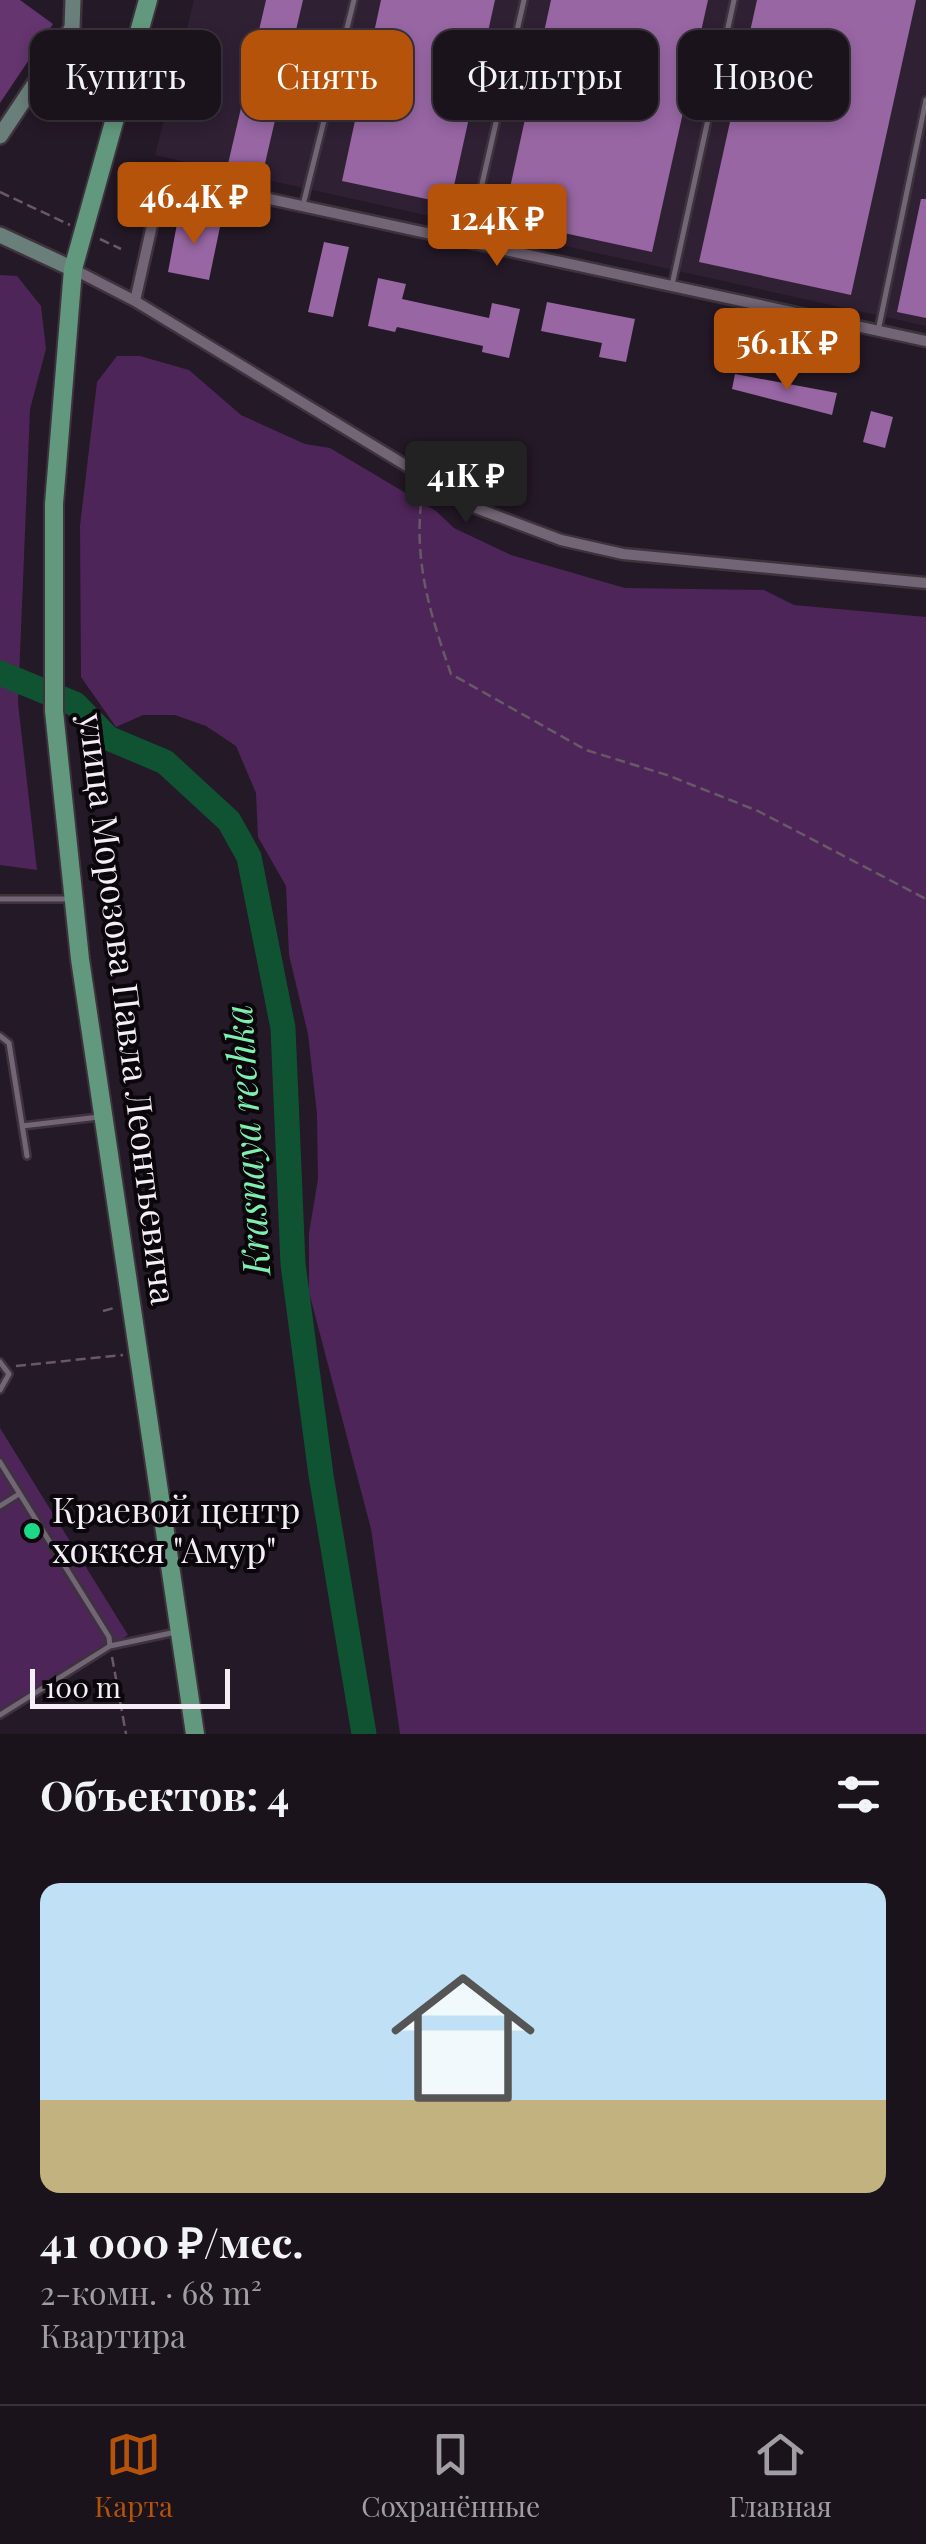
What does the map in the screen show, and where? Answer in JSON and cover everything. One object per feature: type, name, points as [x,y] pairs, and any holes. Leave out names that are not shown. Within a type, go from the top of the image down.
[{"type":"main road","name":"улица Морозова Павла Леонтьевича","points":[[148,0],[73,269],[54,504],[54,712],[63,823],[102,1116],[195,1734]]},
{"type":"street","points":[[0,136],[72,28],[73,0]]},
{"type":"street","points":[[135,301],[163,176],[926,341]]},
{"type":"street","points":[[0,235],[135,301],[476,508],[561,540],[623,554],[926,583]]},
{"type":"lane","points":[[304,205],[354,0]]},
{"type":"lane","points":[[468,242],[524,0]]},
{"type":"lane","points":[[672,286],[734,0]]},
{"type":"lane","points":[[878,331],[926,100]]},
{"type":"lane","points":[[0,900],[72,898]]},
{"type":"lane","points":[[0,1036],[9,1043],[27,1156]]},
{"type":"lane","points":[[22,1126],[102,1116]]},
{"type":"lane","points":[[0,1390],[8,1380],[2,1364]]},
{"type":"lane","points":[[0,1462],[109,1637],[110,1646]]},
{"type":"lane","points":[[0,1506],[19,1494]]},
{"type":"lane","points":[[0,1714],[110,1646],[178,1632]]},
{"type":"path","points":[[0,192],[121,248]]},
{"type":"path","points":[[424,478],[417,528],[424,584],[452,674],[586,750],[667,775],[758,811],[926,898]]},
{"type":"path","points":[[2,1364],[139,1353]]},
{"type":"path","points":[[110,1646],[126,1734]]},
{"type":"shaded area","points":[[0,0],[20,0],[53,24],[49,30],[30,30],[30,58],[0,103]]},
{"type":"shaded area","points":[[194,0],[926,0],[926,326],[155,155],[164,120],[221,120],[221,30],[186,30]]},
{"type":"shaded area","points":[[0,275],[17,276],[41,306],[46,349],[30,409],[18,703],[37,870],[0,865]]},
{"type":"shaded area","points":[[117,356],[140,356],[189,370],[241,415],[305,444],[330,448],[436,511],[454,528],[511,555],[625,588],[764,590],[794,605],[926,617],[926,1734],[400,1734],[371,1529],[309,1292],[309,1233],[318,1179],[317,1114],[308,1034],[289,955],[286,886],[258,837],[256,793],[236,746],[206,726],[175,715],[143,715],[116,727],[81,677],[80,526],[97,382]]},
{"type":"shaded area","name":"Краевой центр хоккея \"Амур\"","points":[[0,1428],[128,1635],[0,1715]]},
{"type":"building","points":[[266,0],[303,0],[296,30],[259,30]]},
{"type":"building","points":[[381,0],[495,0],[488,30],[433,30],[433,120],[469,120],[450,204],[342,181],[355,120],[413,120],[413,30],[375,30]]},
{"type":"building","points":[[551,0],[708,0],[701,30],[678,30],[678,120],[681,120],[652,252],[503,220],[525,120],[658,120],[658,30],[544,30]]},
{"type":"building","points":[[757,0],[916,0],[851,295],[699,262],[730,120],[849,120],[849,30],[750,30]]},
{"type":"building","points":[[241,108],[241,120],[275,120],[263,172],[228,164]]},
{"type":"building","points":[[921,199],[926,199],[926,318],[897,312]]},
{"type":"building","points":[[179,213],[221,222],[209,280],[168,272]]},
{"type":"building","points":[[324,242],[349,247],[333,317],[308,312]]},
{"type":"building","points":[[378,278],[406,284],[402,299],[489,318],[492,303],[520,309],[509,358],[482,352],[483,346],[397,327],[395,332],[368,326]]},
{"type":"building","points":[[547,302],[635,319],[626,362],[599,357],[602,343],[541,331]]},
{"type":"building","points":[[735,374],[837,393],[832,415],[732,389]]},
{"type":"building","points":[[871,411],[893,417],[885,448],[863,442]]},
{"type":"waterway","name":"Krasnaya rechka","points":[[0,673],[75,704],[108,738],[165,762],[229,821],[249,857],[283,1028],[293,1264],[321,1475],[364,1734]]},
{"type":"place","name":"Краевой центр хоккея \"Амур\"","points":[[32,1531]]}]
